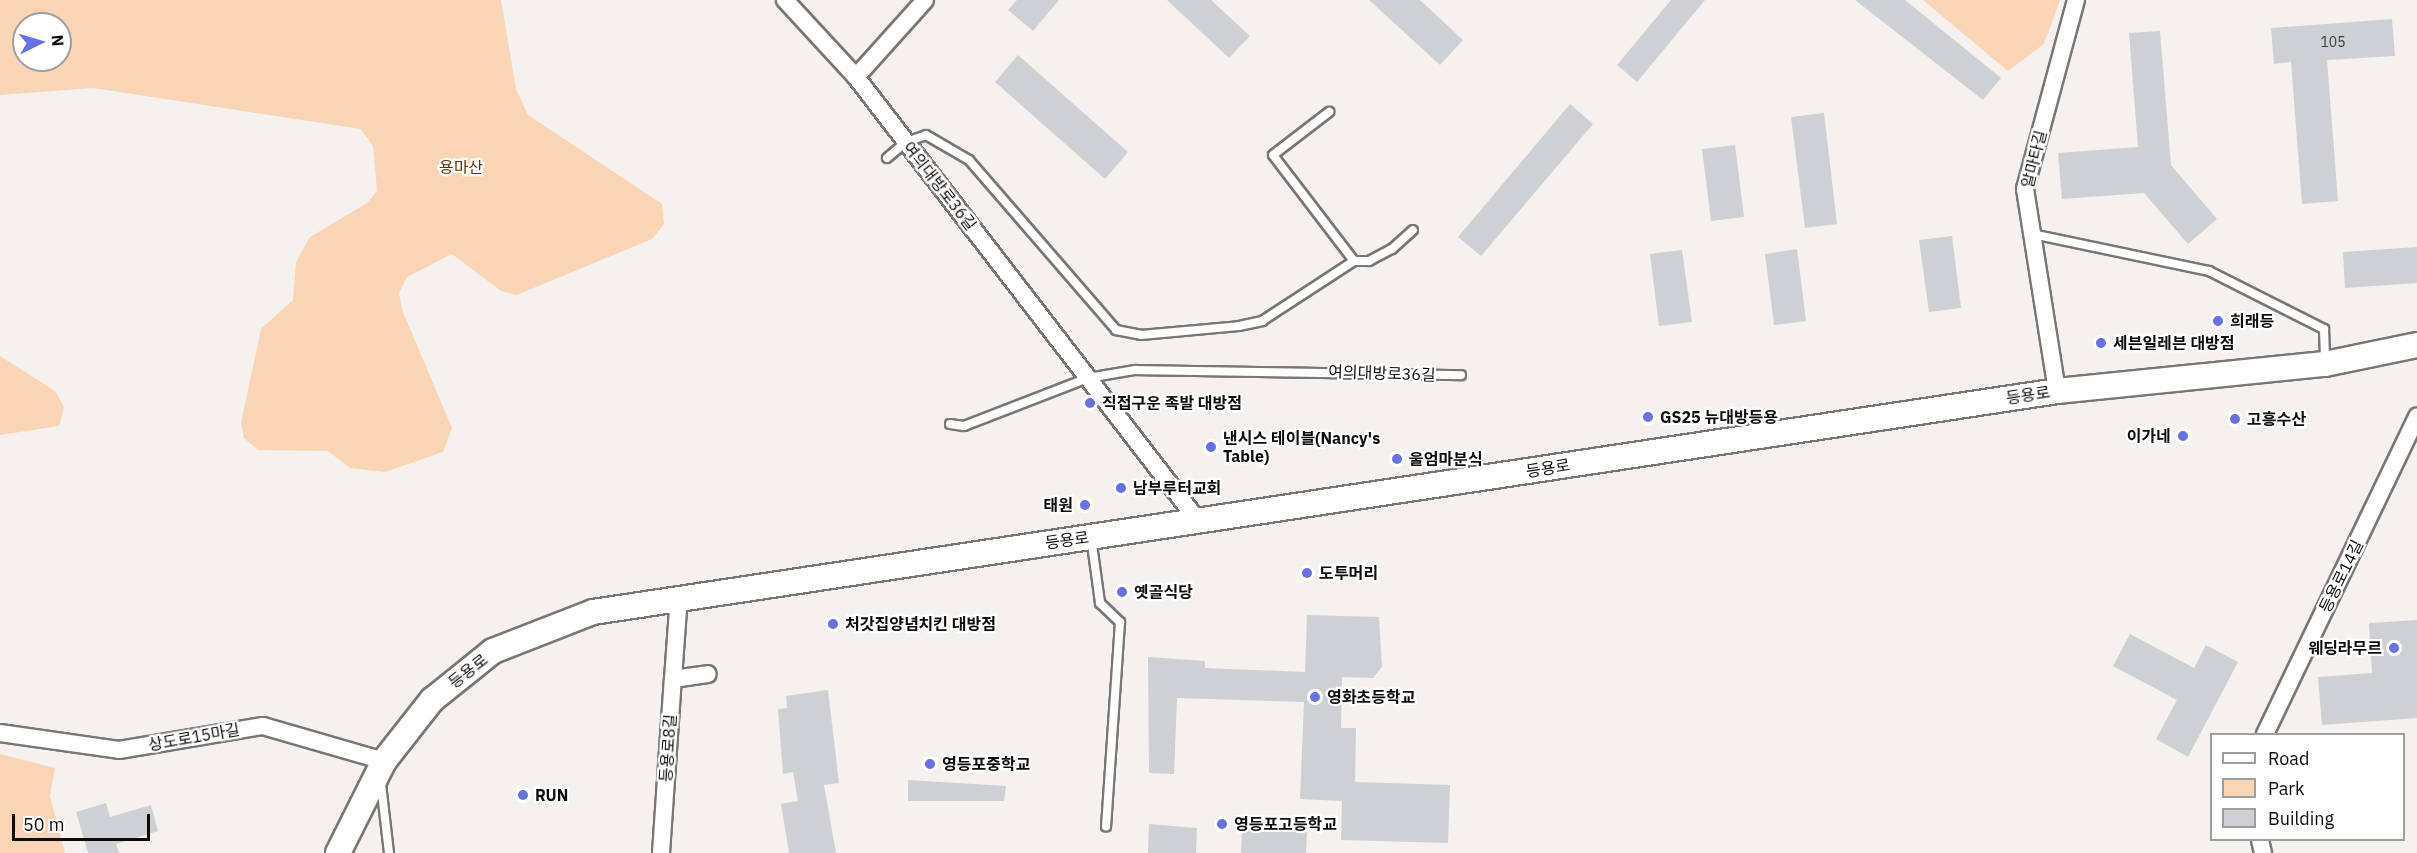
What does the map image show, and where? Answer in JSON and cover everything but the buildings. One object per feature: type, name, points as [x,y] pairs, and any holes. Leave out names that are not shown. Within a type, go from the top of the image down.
[{"type":"street","name":"여의대방로36길","points":[[785,0],[856,77],[1199,522]]},
{"type":"street","points":[[856,77],[925,0]]},
{"type":"street","name":"알마타길","points":[[2057,391],[2030,234],[2025,189],[2076,0]]},
{"type":"street","name":"등용로","points":[[338,853],[382,766],[432,700],[493,651],[558,622],[679,596],[1199,522],[2057,391],[2325,364],[2417,345]]},
{"type":"street","name":"등용로14길","points":[[2266,733],[2417,417]]},
{"type":"street","points":[[679,596],[673,679],[708,674]]},
{"type":"street","name":"등용로8길","points":[[661,853],[673,679]]},
{"type":"street","name":"상도로15마길","points":[[0,733],[119,750],[263,726],[382,766]]},
{"type":"lane","points":[[1329,112],[1273,155],[1354,261]]},
{"type":"lane","points":[[887,158],[906,142],[926,135],[969,160],[1116,330],[1141,335],[1262,321],[1354,261],[1369,261],[1392,249],[1413,230]]},
{"type":"lane","points":[[2030,234],[2209,271],[2324,330],[2325,364]]},
{"type":"lane","name":"여의대방로36길","points":[[950,424],[964,426],[1088,378],[1135,369],[1461,375]]},
{"type":"lane","points":[[1091,537],[1100,603],[1120,622],[1106,827]]},
{"type":"lane","points":[[382,766],[389,853]]},
{"type":"green space","name":"용마산","points":[[0,0],[501,0],[516,89],[528,115],[662,204],[664,224],[652,239],[517,295],[501,291],[452,254],[407,277],[399,293],[403,312],[452,428],[443,452],[385,472],[350,468],[328,451],[258,450],[244,438],[241,423],[261,329],[293,300],[296,262],[310,237],[367,203],[377,191],[373,146],[361,129],[93,88],[0,95]]},
{"type":"green space","points":[[1923,0],[2060,0],[2044,44],[2008,71]]},
{"type":"green space","points":[[0,356],[55,391],[64,407],[59,426],[0,435]]},
{"type":"green space","points":[[0,754],[55,768],[50,796],[65,853],[0,853]]},
{"type":"place","name":"희래등","points":[[2218,321]]},
{"type":"place","name":"세븐일레븐 대방점","points":[[2101,343]]},
{"type":"place","name":"직접구운 족발 대방점","points":[[1090,403]]},
{"type":"place","name":"GS25 뉴대방등용","points":[[1648,417]]},
{"type":"place","name":"고흥수산","points":[[2235,419]]},
{"type":"place","name":"이가네","points":[[2183,436]]},
{"type":"place","name":"낸시스 테이블(Nancy's Table)","points":[[1211,447]]},
{"type":"place","name":"울엄마분식","points":[[1397,459]]},
{"type":"place","name":"남부루터교회","points":[[1121,488]]},
{"type":"place","name":"태원","points":[[1085,505]]},
{"type":"place","name":"도투머리","points":[[1307,573]]},
{"type":"place","name":"옛골식당","points":[[1122,592]]},
{"type":"place","name":"처갓집양념치킨 대방점","points":[[833,624]]},
{"type":"place","name":"웨딩라무르","points":[[2394,648]]},
{"type":"place","name":"영화초등학교","points":[[1315,697]]},
{"type":"place","name":"영등포중학교","points":[[930,764]]},
{"type":"place","name":"RUN","points":[[523,795]]},
{"type":"place","name":"영등포고등학교","points":[[1222,824]]}]
